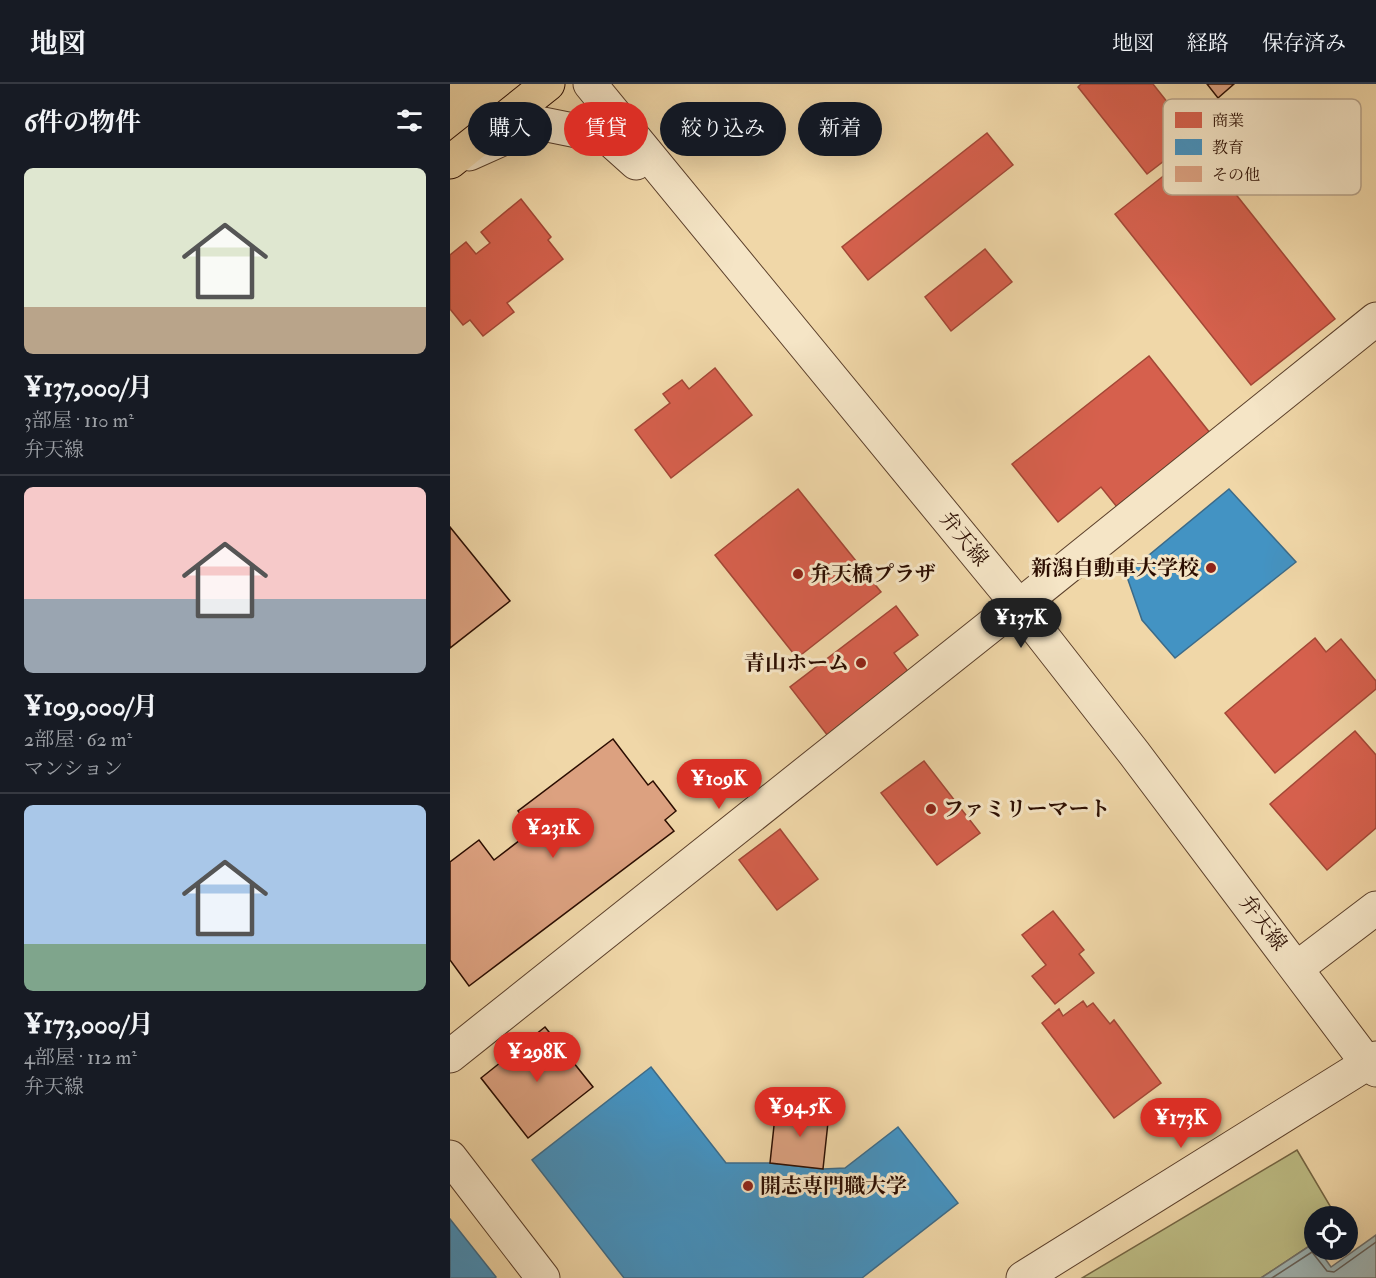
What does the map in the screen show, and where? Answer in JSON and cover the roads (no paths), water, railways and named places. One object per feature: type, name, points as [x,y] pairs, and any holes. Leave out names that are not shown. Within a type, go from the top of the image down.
[{"type":"highway","points":[[450,162],[548,84]]},
{"type":"street","name":"弁天線","points":[[590,84],[1019,606],[1134,753],[1374,1070]]},
{"type":"street","points":[[450,162],[538,123],[607,137],[699,217]]},
{"type":"street","points":[[450,1056],[998,620],[1019,606],[1376,319]]},
{"type":"street","points":[[1297,968],[1376,908]]},
{"type":"street","points":[[1023,1278],[1374,1070]]},
{"type":"street","points":[[450,1157],[543,1278]]},
{"type":"water","points":[[1376,1235],[1376,1278],[1261,1278],[1304,1250],[1304,1260],[1326,1260],[1331,1267],[1341,1260],[1358,1260],[1358,1248]]},
{"type":"place","name":"新潟自動車大学校","points":[[1211,568]]},
{"type":"place","name":"弁天橋プラザ","points":[[798,574]]},
{"type":"place","name":"青山ホーム","points":[[861,663]]},
{"type":"place","name":"ファミリーマート","points":[[931,809]]},
{"type":"place","name":"開志専門職大学","points":[[748,1186]]}]
